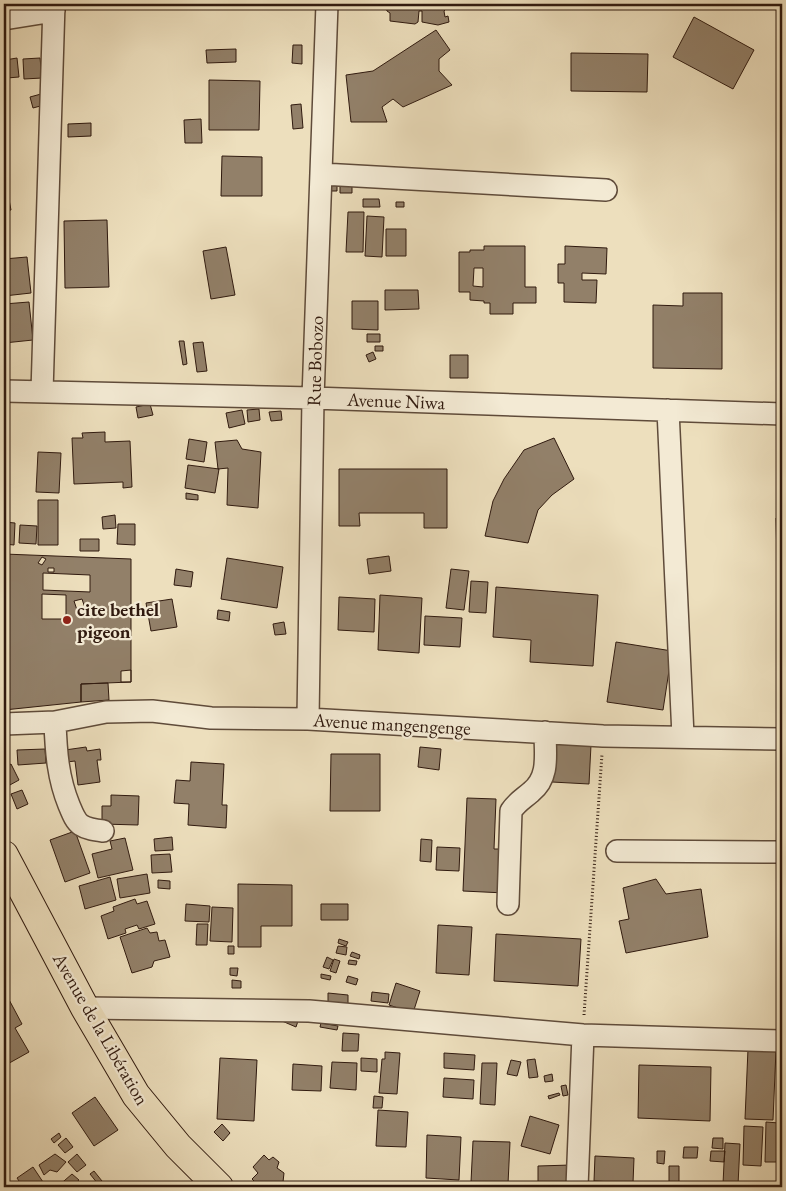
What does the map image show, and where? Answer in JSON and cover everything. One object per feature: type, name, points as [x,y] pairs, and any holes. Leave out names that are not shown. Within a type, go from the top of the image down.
[{"type":"highway","name":"Avenue de la Libération","points":[[4,855],[85,1008],[136,1095],[178,1146],[215,1186]]},
{"type":"street","name":"Rue Bobozo","points":[[308,719],[313,398],[327,4]]},
{"type":"street","points":[[4,19],[54,7],[42,392]]},
{"type":"street","points":[[322,174],[606,190]]},
{"type":"street","name":"Avenue Niwa","points":[[4,391],[313,398],[782,414]]},
{"type":"street","points":[[668,410],[683,736]]},
{"type":"street","name":"Avenue mangengenge","points":[[4,724],[55,722],[106,712],[143,711],[211,718],[308,719],[603,736],[782,739]]},
{"type":"street","points":[[55,722],[56,758],[61,786],[72,811],[79,824],[103,831]]},
{"type":"street","points":[[508,904],[511,811],[517,802],[542,783],[545,772],[545,732]]},
{"type":"street","points":[[617,851],[782,852]]},
{"type":"street","points":[[85,1008],[309,1011],[583,1035],[782,1041]]},
{"type":"street","points":[[577,1187],[583,1035]]},
{"type":"path","points":[[583,1035],[603,736]]},
{"type":"building","points":[[385,4],[451,4],[444,11],[445,17],[448,16],[449,22],[438,25],[422,22],[422,11],[419,11],[418,22],[415,24],[390,21],[390,13],[387,11]]},
{"type":"building","points":[[694,17],[754,50],[733,89],[673,57]]},
{"type":"building","points":[[436,30],[450,50],[439,59],[439,71],[452,85],[403,107],[393,99],[382,107],[387,122],[351,122],[346,75],[373,71]]},
{"type":"building","points":[[293,45],[302,45],[302,64],[292,63]]},
{"type":"building","points":[[236,49],[236,62],[207,63],[206,50]]},
{"type":"building","points":[[571,53],[648,54],[647,92],[571,91]]},
{"type":"building","points":[[17,58],[19,77],[7,78],[5,60]]},
{"type":"building","points":[[40,58],[42,78],[24,79],[23,59]]},
{"type":"building","points":[[209,80],[260,81],[259,130],[209,130]]},
{"type":"building","points":[[41,94],[44,105],[33,108],[30,97]]},
{"type":"building","points":[[301,104],[303,128],[293,129],[291,105]]},
{"type":"building","points":[[201,119],[202,143],[185,143],[184,120]]},
{"type":"building","points":[[91,123],[91,136],[68,137],[68,124]]},
{"type":"building","points":[[222,156],[262,157],[262,196],[221,196]]},
{"type":"building","points":[[4,173],[11,210],[4,211]]},
{"type":"building","points":[[330,180],[337,180],[337,191],[330,191]]},
{"type":"building","points":[[340,181],[352,181],[352,193],[340,193]]},
{"type":"building","points":[[363,199],[379,199],[380,207],[363,207]]},
{"type":"building","points":[[396,202],[404,202],[404,207],[396,207]]},
{"type":"building","points":[[348,212],[364,212],[363,252],[346,252]]},
{"type":"building","points":[[367,216],[384,217],[382,257],[365,256]]},
{"type":"building","points":[[107,220],[109,287],[65,288],[64,221]]},
{"type":"building","points":[[386,229],[406,229],[406,256],[386,256]]},
{"type":"building","points":[[484,246],[525,246],[525,287],[536,287],[536,303],[513,303],[513,314],[490,314],[490,303],[470,300],[470,292],[459,292],[459,252],[484,250]],"holes":[[[474,268],[483,268],[483,287],[473,286]]]},
{"type":"building","points":[[565,246],[607,248],[606,274],[582,273],[582,280],[597,280],[596,303],[564,302],[564,283],[558,283],[558,264],[565,264]]},
{"type":"building","points":[[226,247],[235,295],[211,299],[203,251]]},
{"type":"building","points":[[27,257],[31,293],[4,296],[4,259]]},
{"type":"building","points":[[385,290],[418,290],[419,309],[385,310]]},
{"type":"building","points":[[683,293],[722,293],[722,369],[653,368],[653,305],[683,306]]},
{"type":"building","points":[[352,301],[378,301],[378,330],[352,329]]},
{"type":"building","points":[[29,302],[33,340],[4,343],[4,304]]},
{"type":"building","points":[[367,334],[380,334],[380,342],[367,342]]},
{"type":"building","points":[[179,341],[184,341],[187,364],[183,365]]},
{"type":"building","points":[[203,342],[207,371],[197,372],[193,343]]},
{"type":"building","points":[[375,346],[383,346],[383,351],[375,351]]},
{"type":"building","points":[[373,352],[376,359],[369,362],[366,355]]},
{"type":"building","points":[[450,355],[468,355],[468,378],[450,378]]},
{"type":"building","points":[[150,404],[153,415],[138,418],[136,407]]},
{"type":"building","points":[[259,409],[260,420],[248,422],[247,410]]},
{"type":"building","points":[[242,410],[245,424],[229,428],[226,413]]},
{"type":"building","points":[[281,411],[282,420],[271,421],[269,412]]},
{"type":"building","points":[[105,432],[105,442],[130,441],[132,487],[123,488],[123,482],[74,484],[72,438],[83,438],[82,433]]},
{"type":"building","points":[[554,438],[574,479],[552,495],[538,510],[528,543],[485,536],[493,501],[504,479],[524,450]]},
{"type":"building","points":[[189,439],[207,442],[204,462],[186,459]]},
{"type":"building","points":[[237,440],[242,449],[261,452],[258,508],[227,505],[228,468],[218,469],[215,442]]},
{"type":"building","points":[[38,452],[61,453],[59,493],[36,492]]},
{"type":"building","points":[[188,465],[219,469],[215,493],[185,488]]},
{"type":"building","points":[[339,469],[447,469],[447,528],[424,528],[424,513],[359,513],[360,526],[339,526]]},
{"type":"building","points":[[186,493],[198,495],[198,500],[186,499]]},
{"type":"building","points":[[38,500],[58,500],[58,545],[38,545]]},
{"type":"building","points":[[115,515],[116,528],[103,529],[102,517]]},
{"type":"building","points":[[776,518],[782,518],[782,561],[777,561]]},
{"type":"building","points":[[4,522],[15,523],[14,545],[4,544]]},
{"type":"building","points":[[118,524],[135,524],[135,545],[117,544]]},
{"type":"building","points":[[20,525],[37,526],[36,544],[19,543]]},
{"type":"building","points":[[80,539],[99,539],[99,551],[80,551]]},
{"type":"building","name":"cite bethel pigeon","points":[[4,554],[131,559],[131,682],[81,684],[81,702],[4,710]]},
{"type":"building","points":[[389,556],[391,571],[369,574],[367,559]]},
{"type":"building","points":[[42,557],[46,559],[42,565],[38,563]]},
{"type":"building","points":[[227,558],[283,567],[277,608],[221,599]]},
{"type":"building","points":[[48,568],[54,568],[54,572],[48,572]]},
{"type":"building","points":[[176,569],[193,572],[191,587],[174,585]]},
{"type":"building","points":[[451,569],[469,571],[464,610],[446,608]]},
{"type":"building","points":[[43,573],[90,575],[90,592],[43,590]]},
{"type":"building","points":[[471,581],[488,582],[486,613],[469,612]]},
{"type":"building","points":[[496,587],[598,595],[593,666],[530,662],[531,640],[493,637]]},
{"type":"building","points":[[42,594],[66,595],[66,619],[42,619]]},
{"type":"building","points":[[380,595],[422,598],[419,653],[378,650]]},
{"type":"building","points":[[339,597],[375,599],[374,632],[338,630]]},
{"type":"building","points":[[82,599],[86,611],[78,613],[74,601]]},
{"type":"building","points":[[172,599],[177,627],[151,631],[146,603]]},
{"type":"building","points":[[218,610],[230,612],[229,621],[217,619]]},
{"type":"building","points":[[425,616],[462,618],[460,647],[424,645]]},
{"type":"building","points":[[284,622],[286,634],[275,635],[273,624]]},
{"type":"building","points":[[616,642],[672,651],[663,710],[607,702]]},
{"type":"building","points":[[131,670],[131,682],[121,682],[121,671]]},
{"type":"building","points":[[108,683],[109,700],[81,702],[81,684]]},
{"type":"building","points":[[555,743],[591,745],[589,784],[552,782]]},
{"type":"building","points":[[86,747],[87,751],[100,749],[101,760],[97,760],[100,782],[78,785],[75,761],[67,762],[65,750]]},
{"type":"building","points":[[420,747],[441,749],[439,770],[418,767]]},
{"type":"building","points":[[45,749],[46,763],[18,765],[17,750]]},
{"type":"building","points":[[331,754],[380,754],[380,811],[330,811]]},
{"type":"building","points":[[191,762],[224,764],[222,805],[227,805],[226,828],[188,825],[189,804],[174,803],[176,780],[190,781]]},
{"type":"building","points":[[11,764],[19,780],[8,786],[4,777],[4,768]]},
{"type":"building","points":[[22,790],[28,804],[17,809],[11,794]]},
{"type":"building","points":[[111,795],[139,796],[138,825],[102,824],[102,806],[111,806]]},
{"type":"building","points":[[467,798],[496,799],[494,849],[507,849],[505,893],[463,891]]},
{"type":"building","points":[[75,831],[90,873],[65,882],[50,840]]},
{"type":"building","points":[[172,837],[173,850],[155,851],[154,839]]},
{"type":"building","points":[[125,838],[133,870],[98,878],[92,854],[112,849],[110,841]]},
{"type":"building","points":[[421,839],[432,840],[431,862],[420,861]]},
{"type":"building","points":[[437,847],[460,848],[459,871],[436,870]]},
{"type":"building","points":[[170,854],[172,872],[152,873],[151,855]]},
{"type":"building","points":[[147,874],[150,893],[120,898],[117,879]]},
{"type":"building","points":[[110,877],[116,900],[85,909],[79,886]]},
{"type":"building","points":[[656,879],[666,894],[701,889],[708,937],[626,953],[619,921],[629,919],[623,888]]},
{"type":"building","points":[[158,880],[170,881],[170,889],[158,888]]},
{"type":"building","points":[[238,884],[292,885],[292,926],[261,926],[261,947],[238,947]]},
{"type":"building","points":[[135,899],[137,904],[147,901],[155,924],[139,929],[137,925],[125,929],[126,933],[108,939],[101,916],[114,911],[113,907]]},
{"type":"building","points":[[186,904],[210,906],[209,922],[185,921]]},
{"type":"building","points":[[321,904],[348,904],[348,920],[321,920]]},
{"type":"building","points":[[212,907],[233,908],[232,942],[210,941]]},
{"type":"building","points":[[197,924],[208,924],[207,945],[196,945]]},
{"type":"building","points":[[438,925],[472,927],[469,975],[436,973]]},
{"type":"building","points":[[147,928],[150,933],[157,932],[159,941],[165,940],[170,957],[154,961],[152,967],[132,973],[120,937]]},
{"type":"building","points":[[496,934],[581,939],[578,986],[494,981]]},
{"type":"building","points":[[339,939],[348,942],[346,946],[338,943]]},
{"type":"building","points":[[228,946],[234,946],[234,954],[228,954]]},
{"type":"building","points":[[338,946],[347,947],[346,955],[336,953]]},
{"type":"building","points":[[352,952],[360,955],[359,959],[350,956]]},
{"type":"building","points":[[327,957],[333,960],[329,969],[323,967]]},
{"type":"building","points":[[334,959],[340,961],[336,973],[330,971]]},
{"type":"building","points":[[349,960],[357,961],[356,965],[348,964]]},
{"type":"building","points":[[230,968],[238,968],[237,976],[230,975]]},
{"type":"building","points":[[321,974],[331,976],[330,980],[321,978]]},
{"type":"building","points":[[348,976],[358,979],[356,985],[346,982]]},
{"type":"building","points":[[232,980],[241,981],[241,988],[232,988]]},
{"type":"building","points":[[396,983],[420,991],[413,1013],[389,1005]]},
{"type":"building","points":[[372,992],[389,994],[388,1003],[371,1001]]},
{"type":"building","points":[[328,993],[348,995],[348,1005],[328,1004]]},
{"type":"building","points":[[6,994],[22,1024],[15,1028],[29,1052],[4,1066],[4,995]]},
{"type":"building","points":[[299,1018],[296,1027],[282,1021]]},
{"type":"building","points":[[321,1023],[338,1026],[337,1030],[320,1027]]},
{"type":"building","points":[[343,1033],[359,1034],[358,1051],[342,1051]]},
{"type":"building","points":[[748,1049],[776,1050],[773,1120],[745,1119]]},
{"type":"building","points":[[385,1052],[400,1053],[397,1094],[379,1093],[382,1059],[385,1059]]},
{"type":"building","points":[[444,1053],[475,1055],[474,1070],[444,1068]]},
{"type":"building","points":[[220,1058],[257,1060],[254,1121],[217,1119]]},
{"type":"building","points":[[361,1058],[377,1059],[377,1072],[361,1071]]},
{"type":"building","points":[[535,1059],[538,1077],[529,1078],[527,1060]]},
{"type":"building","points":[[511,1060],[521,1062],[517,1076],[507,1074]]},
{"type":"building","points":[[332,1062],[357,1063],[356,1090],[330,1088]]},
{"type":"building","points":[[482,1063],[497,1063],[495,1105],[480,1104]]},
{"type":"building","points":[[293,1064],[322,1066],[321,1091],[292,1090]]},
{"type":"building","points":[[639,1065],[711,1067],[710,1121],[638,1118]]},
{"type":"building","points":[[552,1074],[553,1081],[545,1082],[544,1076]]},
{"type":"building","points":[[444,1078],[474,1080],[473,1099],[443,1097]]},
{"type":"building","points":[[566,1085],[568,1095],[563,1096],[561,1086]]},
{"type":"building","points":[[559,1093],[560,1095],[549,1099],[548,1096]]},
{"type":"building","points":[[374,1096],[383,1097],[382,1108],[373,1108]]},
{"type":"building","points":[[95,1097],[118,1130],[94,1146],[72,1113]]},
{"type":"building","points":[[378,1110],[408,1112],[406,1147],[376,1146]]},
{"type":"building","points":[[530,1116],[559,1125],[550,1154],[521,1146]]},
{"type":"building","points":[[766,1122],[779,1123],[778,1162],[765,1162]]},
{"type":"building","points":[[222,1124],[230,1133],[223,1141],[214,1132]]},
{"type":"building","points":[[744,1126],[763,1127],[761,1166],[743,1165]]},
{"type":"building","points":[[59,1133],[61,1137],[54,1143],[51,1139]]},
{"type":"building","points":[[427,1135],[461,1137],[459,1180],[426,1178]]},
{"type":"building","points":[[66,1138],[73,1147],[65,1153],[58,1145]]},
{"type":"building","points":[[713,1138],[723,1138],[723,1149],[712,1148]]},
{"type":"building","points":[[473,1141],[510,1142],[508,1184],[471,1182]]},
{"type":"building","points":[[725,1143],[740,1144],[738,1185],[723,1184]]},
{"type":"building","points":[[684,1147],[698,1147],[697,1158],[683,1158]]},
{"type":"building","points":[[657,1151],[665,1151],[664,1164],[657,1163]]},
{"type":"building","points":[[711,1151],[725,1151],[724,1162],[710,1161]]},
{"type":"building","points":[[55,1154],[66,1162],[57,1172],[50,1170],[44,1175],[39,1165]]},
{"type":"building","points":[[77,1154],[86,1165],[77,1172],[68,1162]]},
{"type":"building","points":[[264,1155],[269,1160],[273,1157],[279,1162],[277,1168],[284,1173],[283,1182],[280,1184],[284,1187],[260,1187],[252,1179],[258,1173],[253,1167]]},
{"type":"building","points":[[595,1156],[634,1158],[633,1183],[594,1181]]},
{"type":"building","points":[[571,1165],[572,1187],[538,1187],[538,1166]]},
{"type":"building","points":[[669,1166],[679,1166],[679,1183],[669,1182]]},
{"type":"building","points":[[33,1167],[43,1182],[36,1187],[23,1187],[17,1178]]},
{"type":"building","points":[[94,1171],[102,1181],[98,1184],[90,1174]]},
{"type":"building","points":[[72,1174],[79,1180],[71,1187],[57,1187]]},
{"type":"place","name":"cite bethel pigeon","points":[[67,620]]}]
